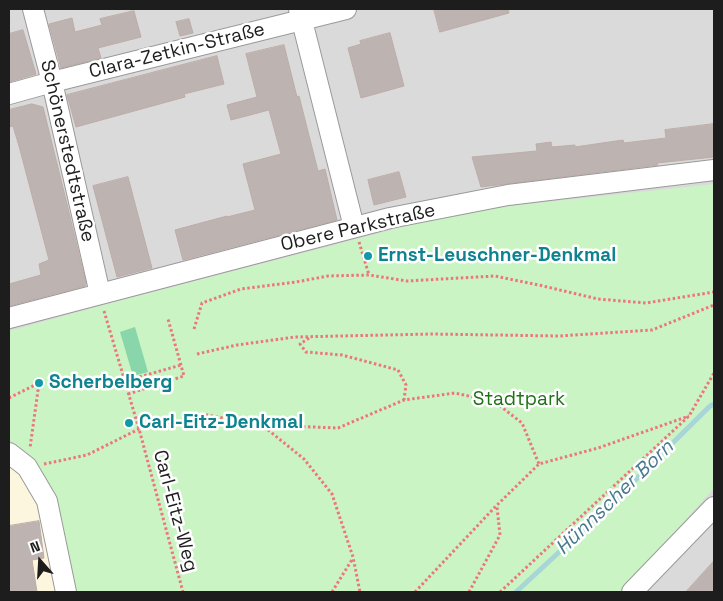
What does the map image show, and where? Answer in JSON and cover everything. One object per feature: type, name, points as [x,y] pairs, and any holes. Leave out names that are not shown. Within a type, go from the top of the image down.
[{"type":"street","name":"Schönerstedtstraße","points":[[33,9],[52,82],[100,294]]},
{"type":"street","name":"Clara-Zetkin-Straße","points":[[9,94],[301,14],[346,9]]},
{"type":"street","points":[[301,14],[354,228]]},
{"type":"street","name":"Obere Parkstraße","points":[[9,318],[390,218],[508,195],[714,170]]},
{"type":"street","points":[[9,453],[27,467],[47,501],[66,592]]},
{"type":"street","points":[[638,590],[714,507]]},
{"type":"path","points":[[354,228],[369,275]]},
{"type":"path","points":[[194,329],[202,303],[241,289],[328,276],[369,275],[408,282],[495,276],[598,299],[646,303],[714,292]]},
{"type":"path","name":"Carl-Eitz-Weg","points":[[100,294],[183,592]]},
{"type":"path","points":[[197,354],[237,345],[295,337],[432,334],[559,336],[652,330],[714,305]]},
{"type":"path","points":[[128,394],[184,376],[168,318]]},
{"type":"path","points":[[310,337],[300,344],[306,352],[342,355],[398,370],[406,384],[404,400]]},
{"type":"path","points":[[124,381],[181,365]]},
{"type":"path","points":[[500,592],[689,416],[714,373]]},
{"type":"path","points":[[9,398],[39,384],[27,467],[87,455],[139,429],[207,415],[262,424],[338,428],[404,400],[455,393],[495,402],[522,423],[539,464]]},
{"type":"path","points":[[415,592],[496,506],[539,464],[598,448],[689,416]]},
{"type":"path","points":[[262,424],[304,459],[332,494],[353,557],[360,592]]},
{"type":"path","points":[[469,592],[500,535],[496,506]]},
{"type":"path","points":[[332,592],[353,557]]},
{"type":"shaded area","points":[[9,9],[714,9],[714,592],[9,592]]},
{"type":"shaded area","points":[[14,457],[41,496],[60,592],[9,592],[9,464]]},
{"type":"green space","name":"Stadtpark","points":[[714,184],[714,488],[621,592],[75,592],[49,501],[9,447],[9,331],[441,217],[509,206]]},
{"type":"green space","points":[[135,327],[148,372],[133,376],[120,332]]},
{"type":"building","points":[[434,9],[508,9],[509,13],[440,32]]},
{"type":"building","points":[[134,11],[141,37],[98,48],[101,58],[61,68],[49,24],[72,18],[75,32],[102,25],[100,19]]},
{"type":"building","points":[[189,19],[193,33],[180,36],[176,22]]},
{"type":"building","points":[[23,30],[36,74],[9,82],[9,34]]},
{"type":"building","points":[[390,33],[404,86],[361,98],[348,48],[361,44],[360,41]]},
{"type":"building","points":[[284,45],[318,171],[325,169],[337,220],[183,260],[175,230],[255,210],[243,164],[281,154],[269,110],[231,120],[227,105],[257,97],[246,54]]},
{"type":"building","points":[[217,56],[224,84],[184,94],[185,97],[76,127],[67,95]]},
{"type":"building","points":[[32,104],[43,107],[86,284],[85,286],[9,306],[9,284],[41,275],[39,264],[49,260],[13,126],[9,127],[9,110]]},
{"type":"building","points":[[714,124],[714,157],[657,163],[658,165],[481,187],[472,157],[537,151],[536,144],[551,142],[552,147],[575,145],[575,147],[623,140],[624,143],[666,138],[665,130]]},
{"type":"building","points":[[399,172],[406,197],[374,205],[368,180]]},
{"type":"building","points":[[128,177],[152,268],[117,277],[93,186]]},
{"type":"building","points":[[39,521],[44,558],[32,560],[37,592],[9,592],[9,526]]},
{"type":"building","points":[[714,561],[714,592],[686,592]]},
{"type":"waterway","name":"Hünnscher Born","points":[[516,592],[609,506],[714,404]]},
{"type":"place","name":"Ernst-Leuschner-Denkmal","points":[[368,256]]},
{"type":"place","name":"Scherbelberg","points":[[39,383]]},
{"type":"place","name":"Carl-Eitz-Denkmal","points":[[129,423]]}]
